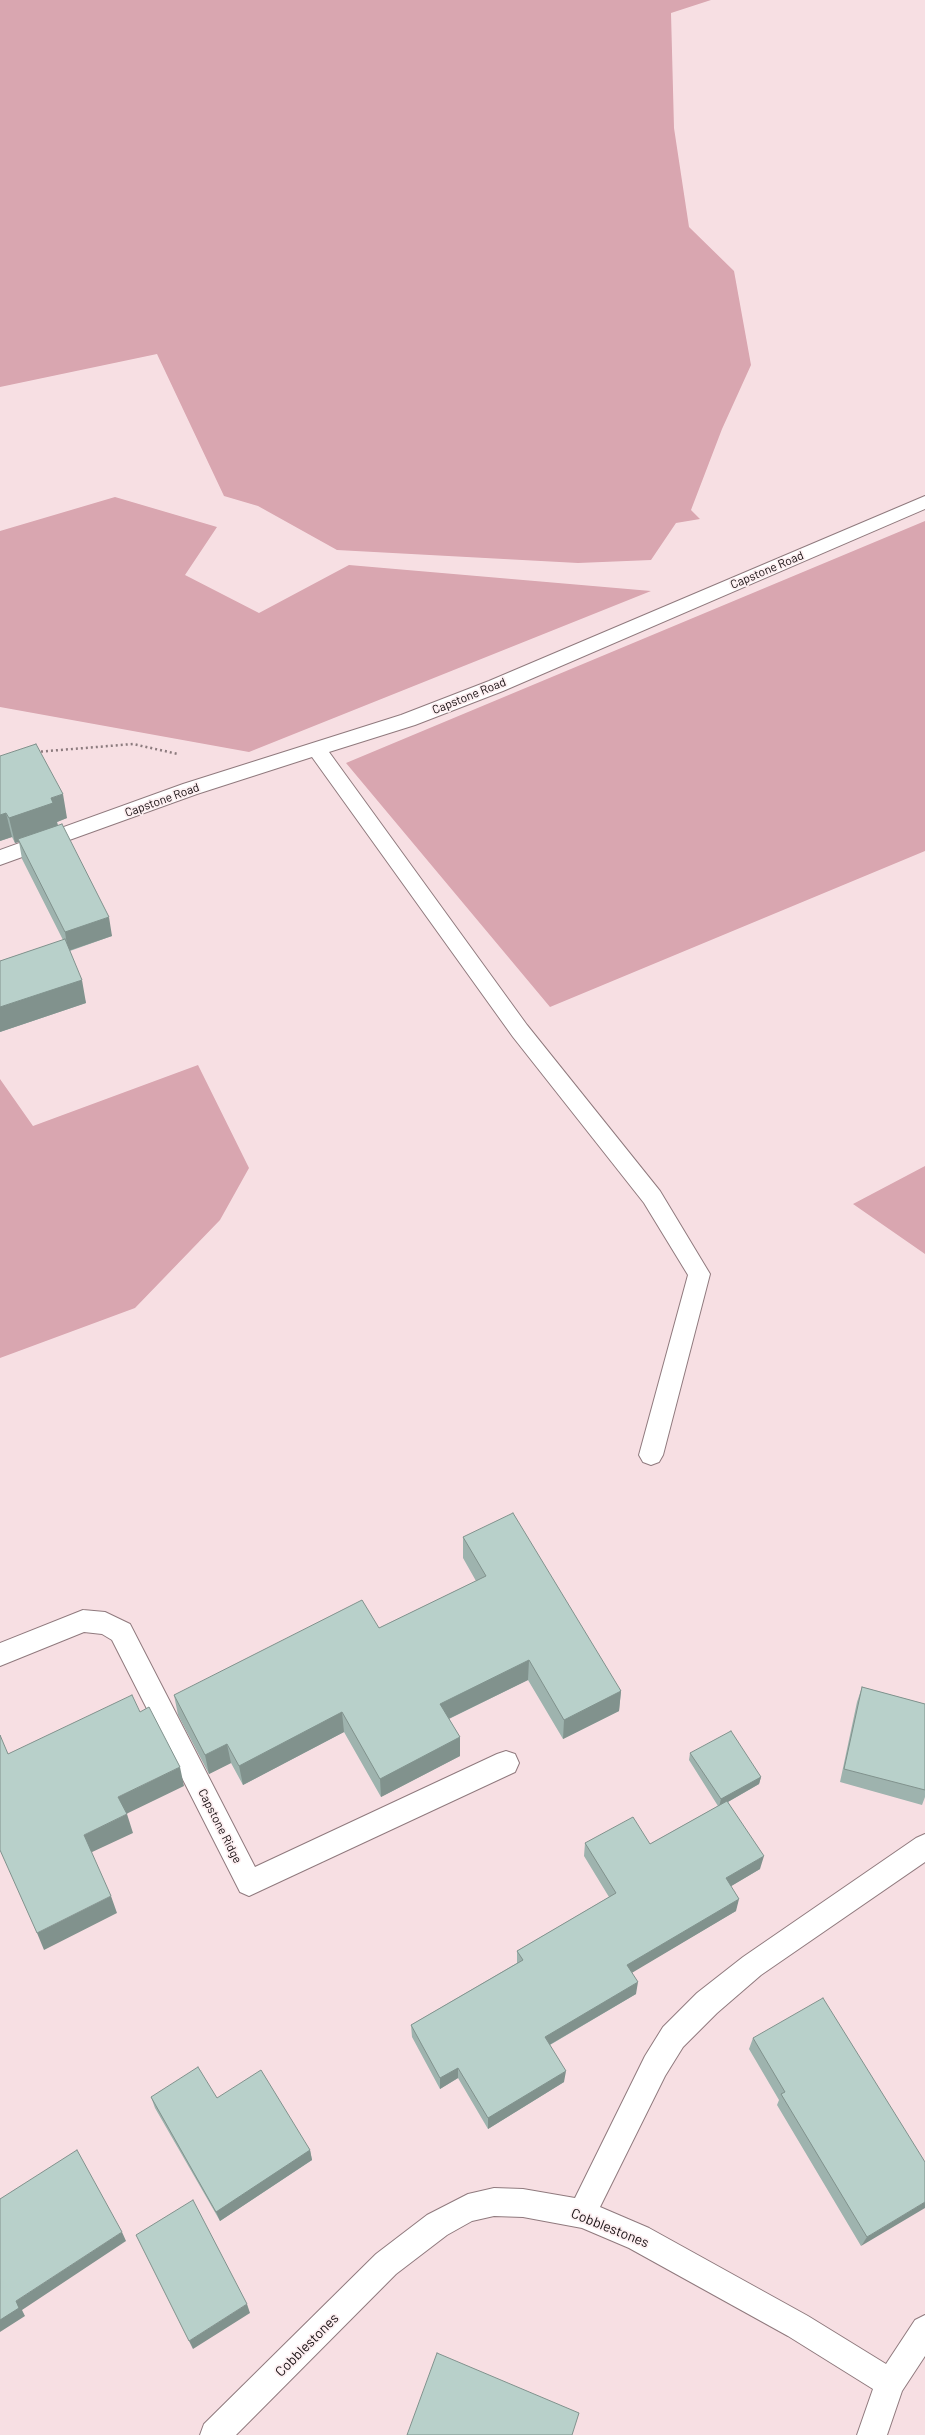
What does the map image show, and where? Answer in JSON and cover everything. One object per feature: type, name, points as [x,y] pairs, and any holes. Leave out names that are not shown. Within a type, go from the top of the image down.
[{"type":"street","name":"Capstone Road","points":[[0,858],[190,789],[408,720],[496,686],[925,502]]},
{"type":"street","points":[[316,748],[520,1031],[652,1197],[699,1274],[651,1455]]},
{"type":"street","name":"Capstone Ridge","points":[[0,1655],[83,1621],[105,1623],[121,1632],[249,1883],[506,1763]]},
{"type":"street","points":[[582,2214],[655,2066],[673,2037],[706,2003],[752,1966],[925,1847]]},
{"type":"street","name":"Cobblestones","points":[[214,2435],[264,2388],[386,2264],[437,2225],[468,2208],[494,2202],[523,2203],[582,2214],[639,2238],[798,2326],[890,2383]]},
{"type":"street","points":[[872,2435],[890,2383],[925,2330]]},
{"type":"path","points":[[34,752],[133,744],[179,754]]},
{"type":"shaded area","points":[[0,0],[711,0],[671,13],[674,128],[689,227],[734,271],[751,365],[722,429],[691,510],[700,519],[676,523],[651,560],[578,563],[337,550],[258,506],[224,496],[157,354],[0,387]]},
{"type":"shaded area","points":[[115,497],[217,527],[185,575],[259,613],[349,565],[651,591],[249,752],[0,707],[0,531]]},
{"type":"shaded area","points":[[925,521],[925,851],[550,1007],[346,763]]},
{"type":"shaded area","points":[[198,1065],[249,1168],[220,1220],[135,1308],[0,1358],[0,1079],[33,1126]]},
{"type":"shaded area","points":[[925,1166],[925,1254],[853,1204]]},
{"type":"building","points":[[36,744],[63,794],[51,798],[53,803],[9,818],[6,813],[0,815],[0,756]]},
{"type":"building","points":[[62,824],[109,917],[65,932],[18,839]]},
{"type":"building","points":[[65,939],[82,980],[0,1007],[0,961]]},
{"type":"building","points":[[513,1513],[621,1691],[564,1720],[529,1660],[440,1704],[460,1737],[380,1779],[342,1712],[239,1766],[227,1744],[205,1755],[174,1695],[362,1600],[379,1628],[486,1576],[463,1537]]},
{"type":"building","points":[[862,1687],[925,1704],[925,1790],[844,1769]]},
{"type":"building","points":[[132,1695],[140,1712],[149,1707],[180,1767],[118,1797],[127,1814],[84,1835],[111,1896],[37,1933],[0,1850],[0,1735],[8,1754]]},
{"type":"building","points":[[731,1731],[761,1777],[721,1799],[690,1753]]},
{"type":"building","points":[[727,1801],[764,1856],[726,1878],[739,1899],[627,1965],[638,1982],[545,2037],[566,2071],[488,2118],[458,2068],[440,2078],[411,2025],[523,1960],[517,1951],[616,1893],[585,1843],[633,1817],[650,1844]]},
{"type":"building","points":[[823,1998],[925,2162],[925,2202],[867,2237],[781,2094],[785,2092],[753,2038]]},
{"type":"building","points":[[198,2067],[217,2098],[261,2070],[310,2150],[216,2212],[151,2097]]},
{"type":"building","points":[[77,2150],[122,2232],[16,2301],[19,2308],[0,2320],[0,2199]]},
{"type":"building","points":[[193,2200],[247,2304],[189,2341],[136,2235]]},
{"type":"building","points":[[437,2353],[579,2413],[572,2435],[407,2435]]}]
